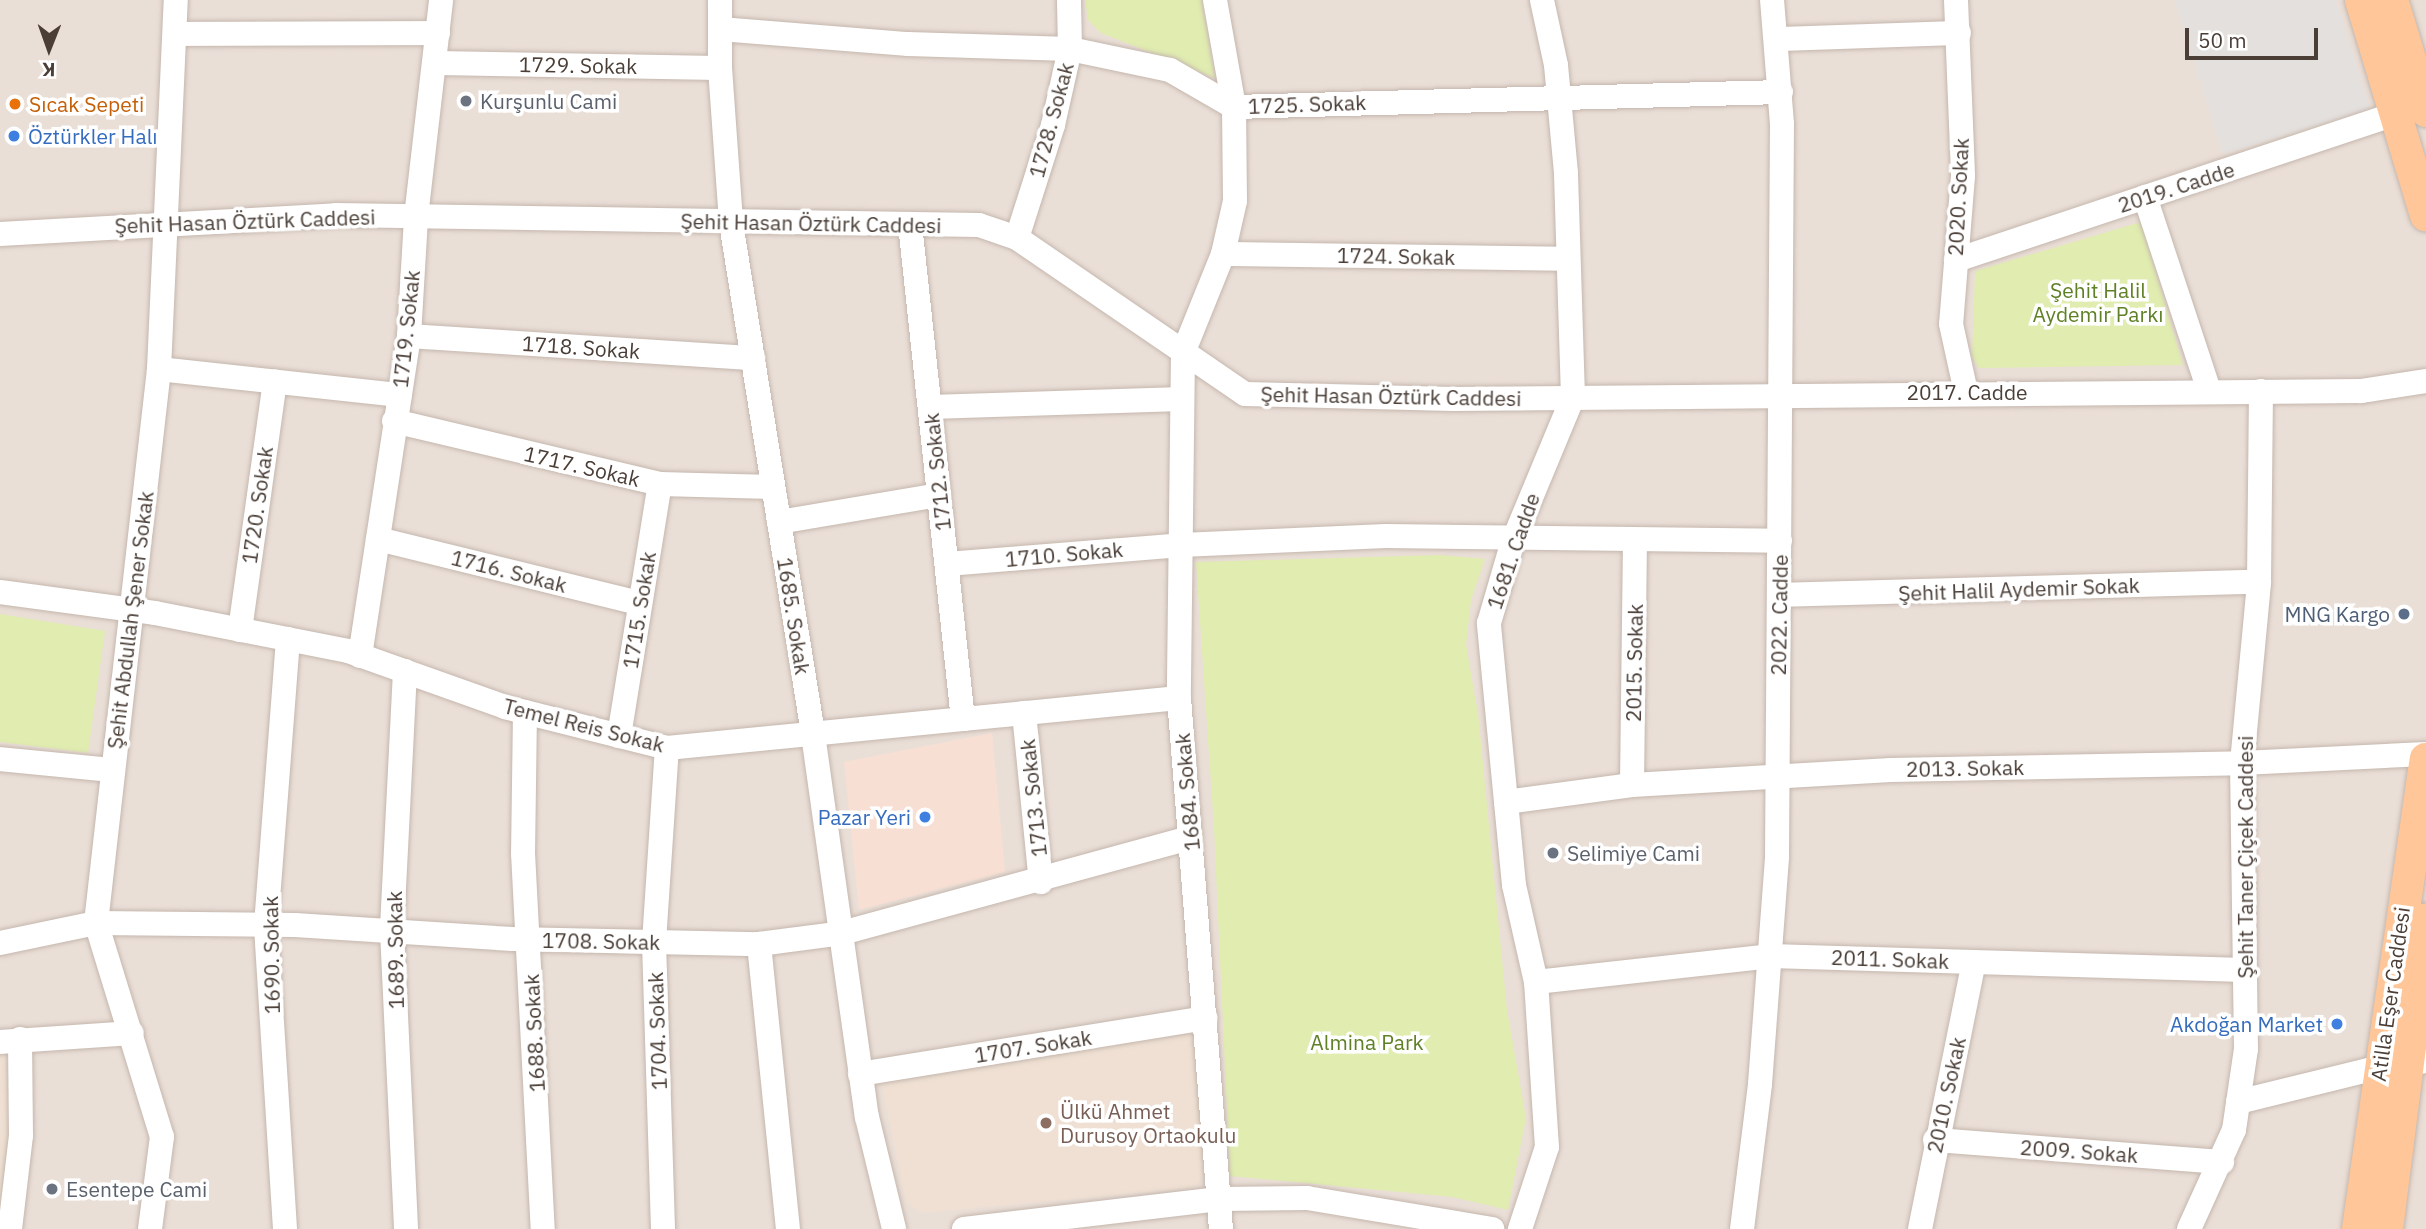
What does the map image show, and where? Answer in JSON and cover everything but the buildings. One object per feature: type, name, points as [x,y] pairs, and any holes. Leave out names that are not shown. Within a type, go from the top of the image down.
[{"type":"main road","points":[[2361,0],[2418,109]]},
{"type":"main road","points":[[2392,0],[2418,109],[2426,215]]},
{"type":"main road","name":"Atilla Eşer Caddesi","points":[[2387,1229],[2403,1064],[2426,759]]},
{"type":"main road","name":"Atilla Eşer Caddesi","points":[[2358,1229],[2403,1064],[2426,919]]},
{"type":"street","name":"Şehit Abdullah Şener Sokak","points":[[150,1229],[162,1137],[96,923],[159,369],[176,0]]},
{"type":"street","name":"1719. Sokak","points":[[360,656],[409,336],[416,217],[442,0]]},
{"type":"street","name":"1685. Sokak","points":[[720,0],[720,68],[731,223],[813,734],[860,1074],[894,1229]]},
{"type":"street","name":"1728. Sokak","points":[[1017,238],[1053,125],[1070,49],[1069,0]]},
{"type":"street","points":[[1183,353],[1223,254],[1235,201],[1234,107],[1215,0]]},
{"type":"street","name":"1681. Cadde","points":[[1520,1229],[1548,1147],[1536,982],[1514,885],[1489,623],[1513,541],[1573,397],[1559,95],[1542,0]]},
{"type":"street","name":"2022. Cadde","points":[[1742,1229],[1760,1084],[1777,857],[1774,777],[1783,394],[1781,92],[1778,39],[1772,0]]},
{"type":"street","name":"2020. Sokak","points":[[1956,0],[1963,176],[1951,324],[1966,392]]},
{"type":"street","name":"1725. Sokak","points":[[720,29],[908,44],[1070,49],[1170,70],[1234,107],[1559,95],[1781,92]]},
{"type":"street","points":[[175,34],[438,33]]},
{"type":"street","points":[[1778,39],[1959,33]]},
{"type":"street","name":"1729. Sokak","points":[[435,63],[720,68]]},
{"type":"street","name":"2019. Cadde","points":[[1956,260],[2418,109]]},
{"type":"street","points":[[2145,197],[2209,391]]},
{"type":"street","name":"Şehit Hasan Öztürk Caddesi","points":[[0,234],[336,215],[979,225],[1017,238],[1245,394],[1573,397]]},
{"type":"street","name":"1712. Sokak","points":[[910,224],[963,719]]},
{"type":"street","name":"1724. Sokak","points":[[1223,254],[1568,259]]},
{"type":"street","name":"1718. Sokak","points":[[409,336],[753,358]]},
{"type":"street","name":"1684. Sokak","points":[[1183,353],[1179,698],[1222,1229]]},
{"type":"street","name":"2017. Cadde","points":[[2361,391],[2426,362]]},
{"type":"street","points":[[159,369],[400,395]]},
{"type":"street","name":"1720. Sokak","points":[[240,630],[275,381]]},
{"type":"street","name":"2017. Cadde","points":[[1573,397],[2361,391],[2426,381]]},
{"type":"street","name":"Şehit Taner Çiçek Caddesi","points":[[2189,1229],[2222,1162],[2238,1102],[2246,1049],[2242,763],[2259,582],[2261,391]]},
{"type":"street","points":[[930,407],[1182,399]]},
{"type":"street","name":"1717. Sokak","points":[[394,421],[660,484],[773,487]]},
{"type":"street","name":"1715. Sokak","points":[[619,736],[660,484]]},
{"type":"street","points":[[779,522],[939,495]]},
{"type":"street","name":"1710. Sokak","points":[[947,564],[1181,545],[1386,536],[1513,541],[1780,541]]},
{"type":"street","name":"1716. Sokak","points":[[379,539],[639,603]]},
{"type":"street","name":"2015. Sokak","points":[[1632,785],[1635,541]]},
{"type":"street","name":"Şehit Halil Aydemir Sokak","points":[[1779,595],[2259,582]]},
{"type":"street","name":"Temel Reis Sokak","points":[[0,592],[130,610],[288,639],[360,656],[525,712],[667,748],[1179,698]]},
{"type":"street","name":"1690. Sokak","points":[[285,1229],[266,925],[288,639]]},
{"type":"street","name":"1689. Sokak","points":[[405,671],[392,932],[406,1229]]},
{"type":"street","name":"1688. Sokak","points":[[525,712],[523,853],[542,1229]]},
{"type":"street","name":"1713. Sokak","points":[[1024,713],[1041,882]]},
{"type":"street","name":"1704. Sokak","points":[[663,1229],[654,942],[667,748]]},
{"type":"street","name":"2013. Sokak","points":[[1506,802],[1632,785],[1891,769],[2242,763],[2426,754]]},
{"type":"street","points":[[0,759],[112,770]]},
{"type":"street","name":"1708. Sokak","points":[[0,943],[96,923],[266,925],[529,940],[759,944],[842,933],[1041,882],[1191,838]]},
{"type":"street","points":[[759,944],[788,1229]]},
{"type":"street","name":"2011. Sokak","points":[[1536,982],[1770,956],[2245,970]]},
{"type":"street","name":"2010. Sokak","points":[[1920,1229],[1974,962]]},
{"type":"street","name":"1707. Sokak","points":[[860,1074],[1205,1018]]},
{"type":"street","points":[[10,1229],[21,1136],[10,1040],[132,1033]]},
{"type":"street","points":[[2238,1102],[2403,1064]]},
{"type":"street","name":"2009. Sokak","points":[[1936,1140],[2222,1162]]},
{"type":"street","points":[[964,1229],[1219,1199],[1307,1198],[1492,1229]]},
{"type":"shaded area","points":[[0,0],[2426,0],[2426,1229],[0,1229]]},
{"type":"shaded area","points":[[2174,0],[2336,0],[2370,109],[2223,154]]},
{"type":"shaded area","name":"Pazar Yeri","points":[[992,733],[1005,872],[859,910],[844,762]]},
{"type":"shaded area","name":"Ülkü Ahmet Durusoy Ortaokulu","points":[[1195,1032],[1205,1170],[1195,1188],[921,1213],[906,1202],[880,1077]]},
{"type":"shaded area","points":[[9,1052],[12,1123],[0,1228],[0,1053]]},
{"type":"green space","points":[[1085,0],[1202,0],[1215,78],[1101,33],[1088,20]]},
{"type":"green space","name":"Şehit Halil Aydemir Parkı","points":[[2141,222],[2183,365],[1979,368],[1972,357],[1975,271]]},
{"type":"green space","name":"Almina Park","points":[[1440,555],[1485,559],[1471,600],[1466,645],[1478,714],[1507,1010],[1526,1118],[1508,1210],[1453,1197],[1230,1176],[1214,828],[1196,562]]},
{"type":"green space","points":[[0,614],[105,631],[88,753],[0,742]]},
{"type":"place","name":"Kurşunlu Cami","points":[[466,101]]},
{"type":"place","name":"Sıcak Sepeti","points":[[15,104]]},
{"type":"place","name":"Öztürkler Halı","points":[[14,136]]},
{"type":"place","name":"MNG Kargo","points":[[2404,614]]},
{"type":"place","name":"Pazar Yeri","points":[[925,817]]},
{"type":"place","name":"Selimiye Cami","points":[[1553,853]]},
{"type":"place","name":"Akdoğan Market","points":[[2337,1024]]},
{"type":"place","name":"Ülkü Ahmet Durusoy Ortaokulu","points":[[1046,1123]]},
{"type":"place","name":"Esentepe Cami","points":[[52,1189]]}]
